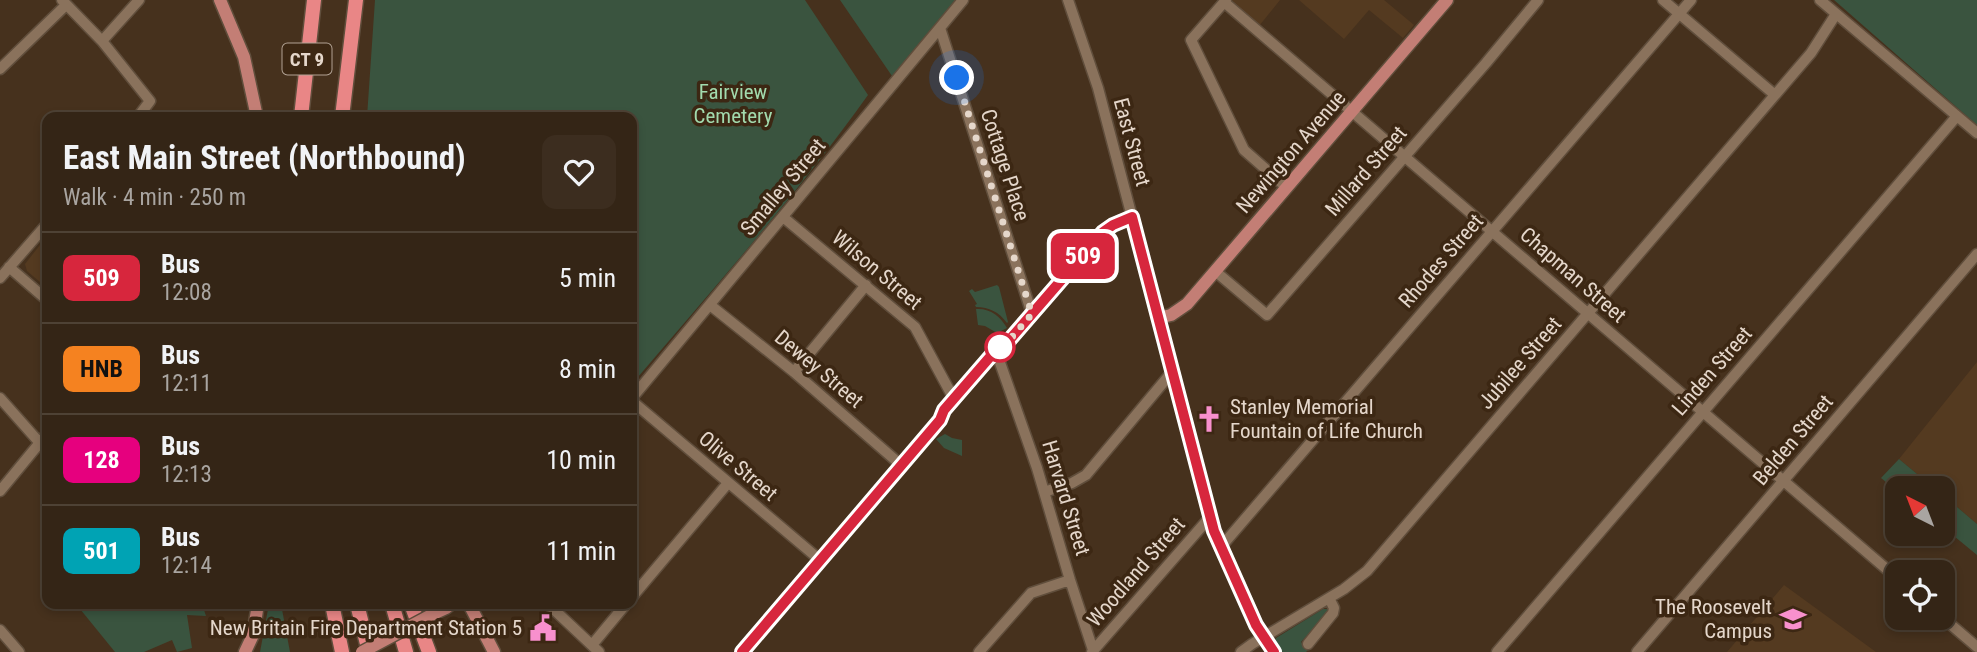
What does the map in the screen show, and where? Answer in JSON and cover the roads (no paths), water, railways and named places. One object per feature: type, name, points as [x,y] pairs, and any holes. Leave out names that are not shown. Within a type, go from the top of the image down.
[{"type":"highway","name":"CT 9","points":[[302,112],[314,0]]},
{"type":"highway","name":"CT 9","points":[[343,112],[356,0]]},
{"type":"highway","points":[[333,609],[342,652]]},
{"type":"highway","points":[[359,609],[369,652]]},
{"type":"highway","points":[[393,609],[405,652]]},
{"type":"highway","points":[[413,609],[429,652]]},
{"type":"main road","points":[[220,0],[242,53],[256,112]]},
{"type":"main road","name":"Newington Avenue","points":[[1158,318],[1181,310],[1447,0]]},
{"type":"main road","points":[[741,652],[940,420],[954,399],[996,350],[1005,345],[1103,232],[1132,217]]},
{"type":"main road","name":"East Street","points":[[1132,217],[1220,548],[1263,637],[1274,652]]},
{"type":"main road","points":[[940,420],[948,416],[1004,351],[1005,345]]},
{"type":"main road","points":[[254,652],[253,635],[257,609]]},
{"type":"main road","points":[[362,652],[440,609]]},
{"type":"main road","points":[[472,609],[494,652]]},
{"type":"main road","points":[[245,652],[253,635]]},
{"type":"street","points":[[102,41],[139,0]]},
{"type":"street","name":"Smalley Street","points":[[637,394],[963,0]]},
{"type":"street","name":"East Street","points":[[1068,0],[1098,88],[1132,217]]},
{"type":"street","name":"Millard Street","points":[[1215,271],[1267,315],[1538,0]]},
{"type":"street","points":[[1663,0],[1774,95]]},
{"type":"street","name":"Rhodes Street","points":[[1220,548],[1691,0]]},
{"type":"street","points":[[1820,0],[1977,133]]},
{"type":"street","points":[[1225,1],[1191,40],[1244,150],[1286,187]]},
{"type":"street","name":"Chapman Street","points":[[1225,1],[1885,568]]},
{"type":"street","points":[[0,69],[64,2],[102,41],[150,100],[142,112]]},
{"type":"street","name":"Jubilee Street","points":[[1241,652],[1356,581],[1367,571],[1811,53],[1836,14]]},
{"type":"street","name":"Cottage Place","points":[[940,28],[1032,314]]},
{"type":"street","name":"Linden Street","points":[[1497,652],[1957,116]]},
{"type":"street","name":"Wilson Street","points":[[783,217],[915,327],[954,399]]},
{"type":"street","points":[[0,278],[42,230]]},
{"type":"street","name":"Belden Street","points":[[1637,652],[1977,254]]},
{"type":"street","points":[[9,267],[42,296]]},
{"type":"street","points":[[794,372],[866,285]]},
{"type":"street","name":"Dewey Street","points":[[710,305],[794,372],[901,465]]},
{"type":"street","name":"Harvard Street","points":[[998,357],[1027,436],[1093,651]]},
{"type":"street","points":[[1044,492],[1072,483],[1086,475],[1172,372]]},
{"type":"street","points":[[0,398],[42,439]]},
{"type":"street","name":"Olive Street","points":[[637,404],[820,561]]},
{"type":"street","points":[[0,491],[42,445]]},
{"type":"street","points":[[637,591],[728,483]]},
{"type":"street","name":"Woodland Street","points":[[1093,651],[1210,517]]},
{"type":"street","points":[[979,652],[1031,593],[1070,580]]},
{"type":"street","points":[[1307,643],[1334,612],[1334,605],[1329,598]]},
{"type":"street","points":[[553,609],[596,648],[623,609]]},
{"type":"street","points":[[1955,628],[1977,647]]},
{"type":"street","points":[[0,629],[19,652]]},
{"type":"place","name":"Stanley Memorial Fountain of Life Church","points":[[1209,419]]},
{"type":"place","name":"The Roosevelt Campus","points":[[1793,619]]},
{"type":"place","name":"New Britain Fire Department Station 5","points":[[543,628]]},
{"type":"park label","name":"Fairview Cemetery","points":[[733,104]]}]
